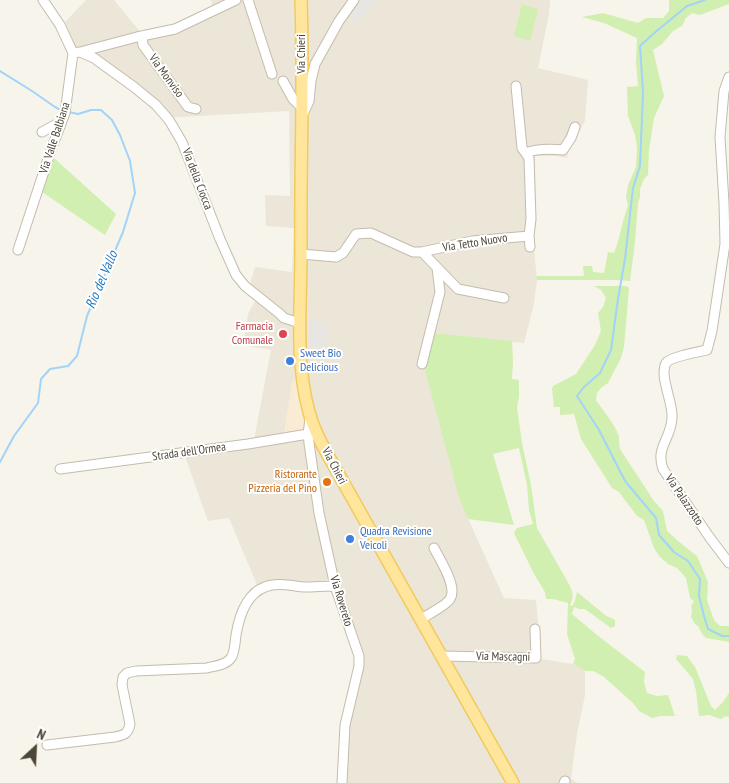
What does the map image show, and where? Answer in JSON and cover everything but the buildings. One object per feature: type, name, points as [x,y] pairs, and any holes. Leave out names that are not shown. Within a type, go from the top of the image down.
[{"type":"main road","name":"Via Chieri","points":[[302,0],[301,366],[313,433],[513,783]]},
{"type":"street","points":[[43,0],[77,53]]},
{"type":"street","name":"Via Monviso","points":[[77,53],[176,29],[236,0]]},
{"type":"street","points":[[248,0],[272,74]]},
{"type":"street","points":[[302,111],[309,101],[315,64],[339,21],[354,0]]},
{"type":"street","name":"Via Monviso","points":[[142,36],[143,45],[188,107],[196,109]]},
{"type":"street","name":"Via Valle Balbiana","points":[[18,250],[62,121],[77,53]]},
{"type":"street","name":"Via della Ciocca","points":[[77,53],[94,58],[134,87],[156,105],[169,120],[182,142],[236,275],[245,286],[284,318],[300,324]]},
{"type":"street","name":"Via Palazzotto","points":[[729,77],[724,91],[720,137],[726,244],[712,331],[707,350],[670,360],[665,364],[664,376],[673,415],[672,425],[661,451],[660,460],[663,469],[729,563]]},
{"type":"street","name":"Via Chieri","points":[[283,81],[293,100],[302,111]]},
{"type":"street","points":[[516,86],[522,148],[530,158],[530,247]]},
{"type":"street","points":[[42,132],[62,121]]},
{"type":"street","points":[[526,153],[534,150],[563,150],[571,138],[575,127]]},
{"type":"street","name":"Via Tetto Nuovo","points":[[301,254],[336,257],[343,253],[356,234],[371,234],[413,252],[422,252],[472,241],[529,236]]},
{"type":"street","name":"Via Tetto Nuovo","points":[[422,252],[458,289],[504,298]]},
{"type":"street","name":"Via Tetto Nuovo","points":[[422,364],[440,292],[437,267]]},
{"type":"street","name":"Strada dell'Ormea","points":[[60,469],[313,433]]},
{"type":"street","name":"Via Rovereto","points":[[313,433],[319,513],[335,586],[359,656],[359,666],[345,725],[342,783]]},
{"type":"street","points":[[421,619],[450,601],[452,595],[452,584],[434,548]]},
{"type":"street","points":[[46,745],[124,735],[129,730],[130,724],[122,685],[123,677],[127,673],[206,668],[218,666],[226,662],[232,657],[243,610],[249,599],[265,587],[275,585],[304,587],[335,586]]},
{"type":"street","name":"Via Mascagni","points":[[442,656],[536,658],[535,629]]},
{"type":"shaded area","points":[[86,0],[114,0],[142,34],[177,25],[213,8],[211,0],[550,0],[538,68],[588,80],[585,121],[569,148],[567,158],[535,156],[536,224],[533,237],[537,280],[534,304],[524,343],[434,333],[460,501],[504,598],[536,600],[541,659],[573,664],[585,671],[585,695],[571,779],[578,783],[339,783],[356,654],[334,590],[271,588],[260,592],[229,518],[208,521],[183,451],[254,440],[271,350],[243,345],[248,314],[255,301],[247,295],[255,267],[292,272],[294,228],[266,226],[265,195],[290,196],[289,111],[162,118],[133,92],[100,67],[79,56],[65,22]]},
{"type":"shaded area","points":[[359,0],[377,2],[356,22],[349,15]]},
{"type":"shaded area","points":[[522,160],[526,160],[528,208],[524,208]]},
{"type":"shaded area","points":[[310,319],[327,324],[326,352],[309,351]]},
{"type":"shaded area","points":[[297,380],[306,431],[284,434],[292,381]]},
{"type":"green space","points":[[669,0],[729,0],[729,4],[700,15],[692,13],[686,18],[682,26],[673,31],[662,44],[653,50],[664,96],[654,118],[649,150],[648,175],[640,189],[630,281],[537,280],[536,276],[584,276],[583,266],[592,266],[593,272],[604,273],[608,252],[614,253],[617,245],[628,205],[626,197],[628,185],[636,167],[637,147],[628,116],[627,87],[638,86],[636,63],[637,38],[604,23],[582,17],[603,13],[638,23],[646,18],[663,18],[669,11]]},
{"type":"green space","points":[[522,4],[538,9],[530,41],[514,36]]},
{"type":"green space","points":[[54,158],[116,214],[105,235],[42,192]]},
{"type":"green space","points":[[594,286],[626,286],[629,288],[624,347],[621,358],[608,383],[597,393],[596,400],[618,433],[620,449],[654,501],[663,511],[667,531],[697,556],[708,582],[707,600],[714,620],[720,626],[729,626],[729,642],[706,638],[702,634],[691,617],[691,606],[694,601],[690,598],[686,578],[677,568],[668,564],[660,557],[654,548],[644,520],[637,516],[619,492],[612,488],[581,439],[574,414],[560,415],[560,407],[554,407],[553,386],[576,374],[595,345],[601,331],[598,313],[603,307],[606,298],[601,290]]},
{"type":"green space","points":[[434,333],[512,341],[512,379],[519,380],[517,407],[537,528],[570,586],[573,595],[570,605],[572,606],[575,601],[577,592],[605,615],[615,620],[615,626],[611,628],[585,609],[574,607],[572,614],[645,672],[644,682],[647,693],[657,696],[668,695],[675,716],[652,718],[639,711],[633,703],[604,677],[593,671],[585,671],[573,664],[575,659],[567,634],[568,603],[546,599],[545,592],[514,533],[517,528],[533,524],[519,448],[493,454],[514,525],[468,519],[460,501],[425,370]]},
{"type":"green space","points":[[677,655],[687,656],[695,667],[711,706],[715,710],[729,693],[729,717],[726,716],[721,719],[709,715],[699,716],[693,679],[676,659]]},
{"type":"waterway","points":[[705,0],[687,6],[640,46],[643,92],[640,166],[633,188],[625,259],[611,350],[600,373],[577,396],[599,430],[625,481],[656,518],[659,535],[674,552],[688,561],[700,579],[699,596],[708,629],[722,636],[729,636]]},
{"type":"waterway","name":"Rio del Vallo","points":[[0,71],[61,110]]},
{"type":"waterway","name":"Rio del Vallo","points":[[0,462],[14,436],[38,403],[41,379],[50,369],[68,366],[77,356],[87,316],[123,232],[135,193],[130,161],[112,120],[101,110],[91,110],[78,114],[69,112]]},
{"type":"place","name":"Farmacia Comunale","points":[[283,334]]},
{"type":"place","name":"Sweet Bio Delicious","points":[[290,361]]},
{"type":"place","name":"Ristorante Pizzeria del Pino","points":[[327,482]]},
{"type":"place","name":"Quadra Revisione Veicoli","points":[[350,539]]}]
